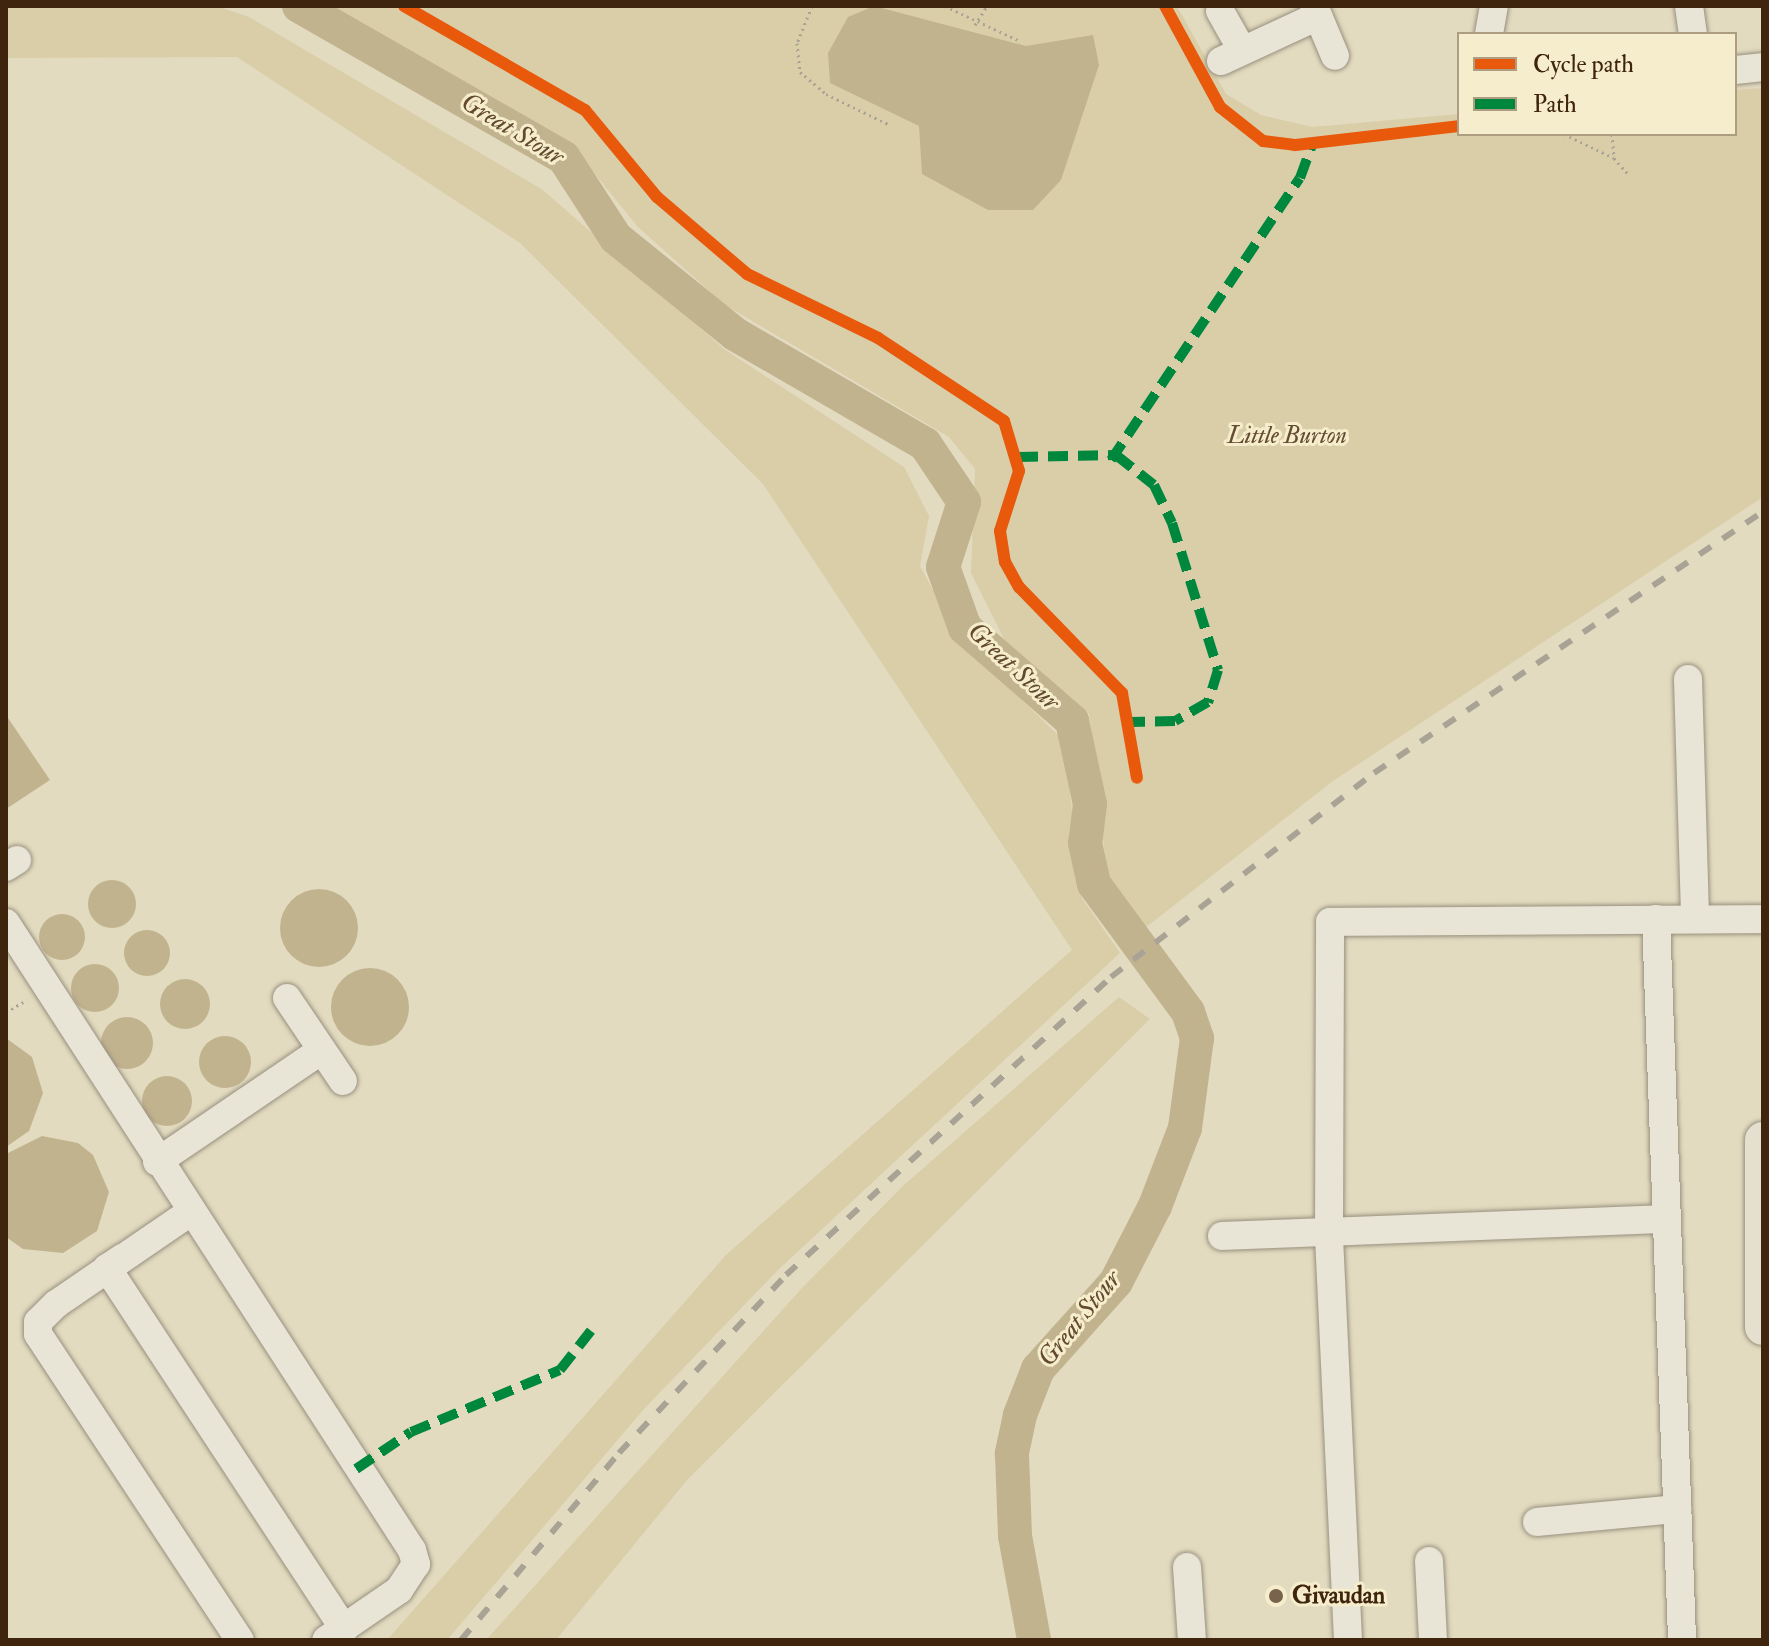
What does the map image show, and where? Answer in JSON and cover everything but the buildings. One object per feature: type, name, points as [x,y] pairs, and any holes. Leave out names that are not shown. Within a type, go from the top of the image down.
[{"type":"main road","points":[[1763,1140],[1763,1327]]},
{"type":"street","points":[[1489,32],[1494,6]]},
{"type":"street","points":[[1689,6],[1693,32]]},
{"type":"street","points":[[1220,11],[1232,56],[1290,29],[1316,11],[1335,56]]},
{"type":"street","points":[[1737,70],[1763,67]]},
{"type":"street","points":[[1688,679],[1695,918]]},
{"type":"street","points":[[1656,919],[1682,1640]]},
{"type":"street","points":[[1348,1640],[1329,1231],[1330,922],[1763,919]]},
{"type":"street","points":[[6,923],[189,1213],[412,1550],[416,1564],[399,1590],[335,1634],[107,1268]]},
{"type":"street","points":[[287,998],[343,1081]]},
{"type":"street","points":[[157,1162],[322,1050]]},
{"type":"street","points":[[189,1213],[56,1304],[38,1322],[38,1334],[240,1640]]},
{"type":"street","points":[[1222,1236],[1667,1219]]},
{"type":"street","points":[[1537,1522],[1677,1509]]},
{"type":"street","points":[[1429,1561],[1433,1640]]},
{"type":"street","points":[[1187,1567],[1192,1640]]},
{"type":"path","points":[[812,6],[797,43],[800,72],[826,94],[888,124]]},
{"type":"path","points":[[945,6],[975,25],[1018,40]]},
{"type":"path","points":[[975,25],[987,6]]},
{"type":"path","points":[[1568,136],[1614,158],[1628,174]]},
{"type":"path","points":[[1612,136],[1614,158]]},
{"type":"green space","points":[[6,6],[217,6],[249,17],[543,190],[724,349],[904,467],[929,516],[920,566],[959,638],[1064,741],[1082,898],[1120,953],[779,1269],[644,1409],[447,1640],[387,1640],[726,1255],[1072,950],[763,484],[520,243],[237,57],[6,58]]},
{"type":"green space","name":"Little Burton","points":[[320,6],[1177,6],[1226,94],[1261,115],[1312,127],[1457,114],[1457,136],[1737,136],[1737,90],[1763,88],[1763,497],[1333,781],[1145,928],[1108,883],[1089,714],[1011,653],[971,573],[975,469],[949,437],[725,305],[638,227],[581,157]]},
{"type":"green space","points":[[1119,997],[1150,1019],[688,1479],[556,1640],[486,1640],[802,1288],[904,1185]]},
{"type":"shaded area","points":[[874,6],[1026,46],[1093,35],[1099,65],[1061,180],[1033,210],[988,210],[922,174],[919,126],[830,83],[828,53],[848,17]]},
{"type":"shaded area","points":[[6,715],[50,780],[6,809]]},
{"type":"shaded area","points":[[112,880],[129,887],[136,904],[129,921],[112,928],[95,921],[88,904],[95,887]]},
{"type":"shaded area","points":[[311,889],[327,889],[341,895],[352,906],[358,928],[352,950],[341,961],[327,967],[311,967],[297,961],[286,950],[280,936],[280,920],[286,906],[297,895]]},
{"type":"shaded area","points":[[62,914],[78,921],[85,937],[78,953],[62,960],[46,953],[39,937],[46,921]]},
{"type":"shaded area","points":[[147,930],[163,937],[170,953],[163,969],[147,976],[131,969],[124,953],[131,937]]},
{"type":"shaded area","points":[[95,964],[112,971],[119,988],[112,1005],[95,1012],[78,1005],[71,988],[78,971]]},
{"type":"shaded area","points":[[370,968],[385,971],[402,985],[409,1007],[406,1022],[392,1039],[370,1046],[355,1043],[338,1029],[331,1007],[334,992],[348,975]]},
{"type":"shaded area","points":[[185,979],[203,986],[210,1004],[203,1022],[185,1029],[167,1022],[160,1004],[167,986]]},
{"type":"shaded area","points":[[127,1017],[145,1025],[153,1043],[145,1061],[127,1069],[109,1061],[101,1043],[109,1025]]},
{"type":"shaded area","points":[[225,1036],[243,1044],[251,1062],[243,1080],[225,1088],[207,1080],[199,1062],[207,1044]]},
{"type":"shaded area","points":[[6,1038],[32,1057],[43,1093],[29,1131],[6,1147]]},
{"type":"shaded area","points":[[167,1076],[184,1084],[192,1101],[184,1118],[167,1126],[150,1118],[142,1101],[150,1084]]},
{"type":"shaded area","points":[[42,1136],[78,1143],[93,1155],[109,1192],[97,1231],[63,1253],[23,1249],[6,1237],[6,1154]]},
{"type":"waterway","name":"Great Stour","points":[[299,6],[564,158],[616,238],[735,334],[925,444],[964,502],[943,567],[965,628],[1072,721],[1090,804],[1085,843],[1094,884],[1188,1012],[1197,1038],[1185,1128],[1155,1206],[1116,1282],[1038,1369],[1020,1415],[1012,1454],[1015,1536],[1034,1640]]},
{"type":"railway","points":[[461,1640],[619,1453],[786,1275],[1111,977],[1374,773],[1763,512]]},
{"type":"marked path","points":[[1111,460],[1300,178],[1313,142]]},
{"type":"marked path","points":[[1018,457],[1116,455],[1154,485],[1172,523],[1218,670],[1208,702],[1175,721],[1131,722]]},
{"type":"marked path","points":[[356,1469],[411,1432],[560,1370],[593,1328]]},
{"type":"cycle path","points":[[404,6],[585,110],[657,197],[747,274],[878,338],[1004,421],[1019,471],[1000,531],[1005,562],[1019,587],[1122,693],[1137,778]]},
{"type":"cycle path","points":[[1165,6],[1220,107],[1263,141],[1295,145],[1457,126]]},
{"type":"place","name":"Givaudan","points":[[1276,1596]]}]
